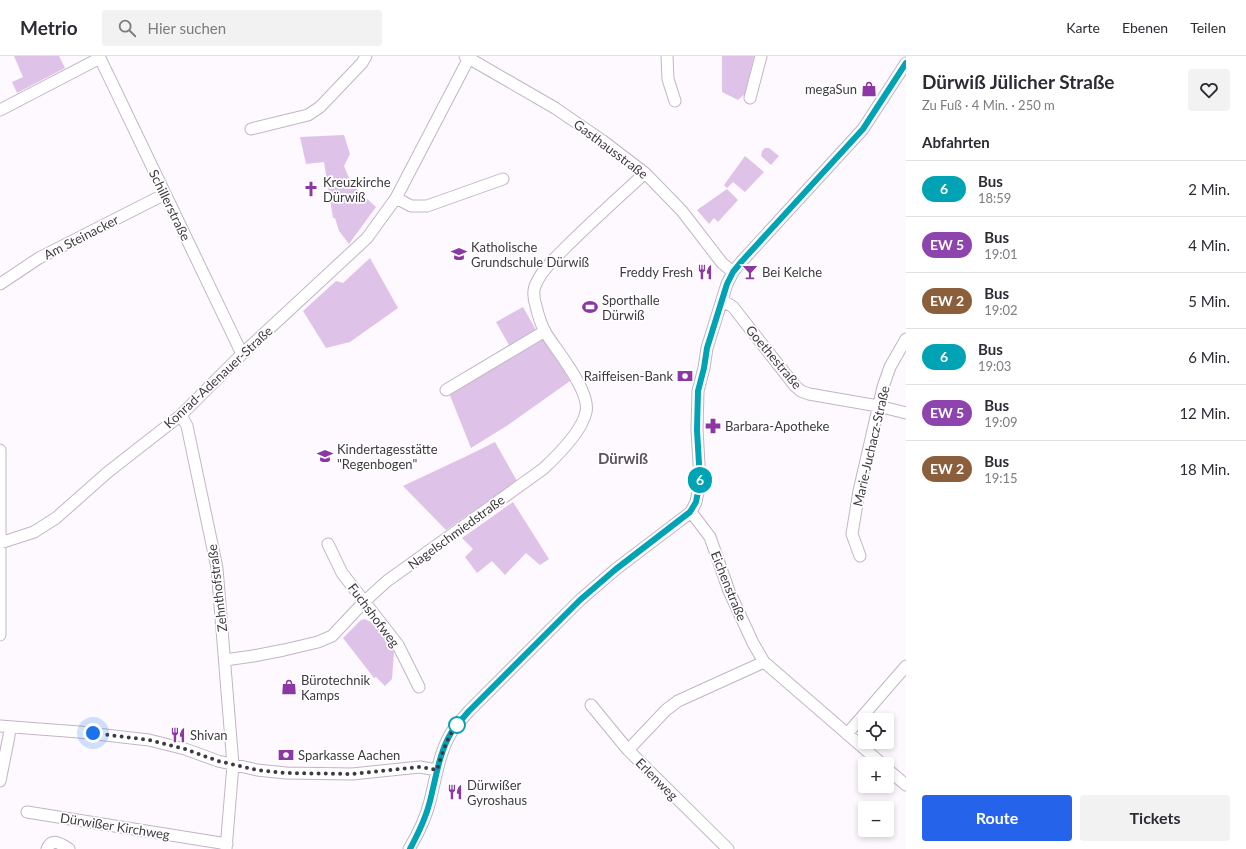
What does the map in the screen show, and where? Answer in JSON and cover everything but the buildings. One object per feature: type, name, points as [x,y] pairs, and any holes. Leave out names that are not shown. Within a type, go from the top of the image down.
[{"type":"street","points":[[251,129],[308,115],[320,107],[362,63],[366,56]]},
{"type":"street","points":[[668,56],[668,79],[675,101]]},
{"type":"street","points":[[750,98],[761,56]]},
{"type":"street","points":[[0,110],[99,57]]},
{"type":"street","name":"Schillerstraße","points":[[99,57],[242,354]]},
{"type":"street","name":"Gasthausstraße","points":[[468,57],[555,108],[603,141],[645,173],[682,211],[722,263],[733,272]]},
{"type":"street","name":"Konrad-Adenauer-Straße","points":[[0,543],[34,532],[56,518],[108,472],[181,415],[242,354],[367,238],[396,198],[468,57]]},
{"type":"street","points":[[410,849],[423,822],[430,802],[437,770],[451,733],[469,711],[580,600],[616,569],[690,512],[696,502],[700,481],[697,430],[698,391],[707,348],[727,284],[733,272],[752,249],[863,129],[906,63]]},
{"type":"street","name":"Nagelschmiedstraße","points":[[225,660],[261,655],[318,642],[332,636],[365,601],[387,581],[543,469],[561,451],[581,424],[587,407],[584,393],[545,331],[538,315],[534,300],[535,287],[541,274],[581,232],[645,173]]},
{"type":"street","points":[[396,198],[411,206],[427,206],[502,179]]},
{"type":"street","name":"Am Steinacker","points":[[0,284],[39,258],[165,194]]},
{"type":"street","name":"Goethestraße","points":[[722,300],[733,307],[795,386],[801,391],[809,394],[878,406],[906,413]]},
{"type":"street","points":[[446,390],[545,331]]},
{"type":"street","name":"Marie-Juchacz-Straße","points":[[860,556],[852,534],[859,490],[883,387],[890,367],[906,339]]},
{"type":"street","name":"Zehnthofstraße","points":[[181,415],[187,426],[217,568],[233,765]]},
{"type":"street","points":[[0,450],[0,635]]},
{"type":"street","name":"Eichenstraße","points":[[690,512],[710,537],[729,591],[753,643],[764,662],[874,757]]},
{"type":"street","name":"Fuchshofweg","points":[[328,544],[342,573],[398,645],[419,687]]},
{"type":"street","points":[[628,750],[666,710],[678,701],[764,662]]},
{"type":"street","points":[[846,734],[906,666]]},
{"type":"street","name":"Erlenweg","points":[[591,705],[628,750],[723,847]]},
{"type":"street","points":[[0,781],[9,736],[5,726],[149,740],[185,749],[233,765],[282,773],[352,774],[420,767],[437,770]]},
{"type":"street","name":"Dürwißer Kirchweg","points":[[27,812],[226,846],[233,765]]},
{"type":"street","points":[[894,775],[906,785]]},
{"type":"street","name":"Dürwißer Kirchweg","points":[[47,849],[49,844],[52,842],[57,842],[69,849]]},
{"type":"shaded area","points":[[14,56],[59,56],[65,68],[17,93],[12,82],[23,77]]},
{"type":"shaded area","points":[[722,56],[754,56],[745,94],[738,100],[722,92]]},
{"type":"shaded area","points":[[344,135],[350,154],[344,166],[352,185],[376,207],[349,244],[339,231],[335,218],[333,218],[324,162],[306,164],[300,137]]},
{"type":"shaded area","points":[[765,148],[769,148],[779,156],[771,165],[761,156],[762,151]]},
{"type":"shaded area","points":[[745,156],[764,172],[745,192],[733,182],[727,188],[724,185]]},
{"type":"shaded area","points":[[727,189],[738,200],[718,222],[714,218],[709,224],[697,210]]},
{"type":"shaded area","points":[[370,258],[398,308],[350,342],[326,348],[303,311],[336,281],[343,283]]},
{"type":"shaded area","points":[[523,307],[536,330],[509,345],[496,322]]},
{"type":"shaded area","points":[[545,339],[570,381],[508,425],[471,448],[449,393]]},
{"type":"shaded area","points":[[495,442],[517,481],[446,530],[403,486],[471,454]]},
{"type":"shaded area","points":[[513,502],[549,559],[540,565],[526,553],[505,575],[492,561],[477,573],[465,557],[473,549],[462,538]]},
{"type":"shaded area","points":[[365,619],[374,624],[394,652],[392,679],[385,686],[376,677],[374,678],[343,638],[361,620]]},
{"type":"bus line","name":"6","points":[[410,849],[423,822],[430,802],[445,746],[451,733],[469,711],[580,600],[616,569],[690,512],[696,502],[700,481],[697,430],[698,391],[706,359],[707,348],[727,284],[733,272],[742,261],[863,129],[906,63]]},
{"type":"place","name":"megaSun","points":[[869,89]]},
{"type":"place","name":"Kreuzkirche Dürwiß","points":[[311,189]]},
{"type":"place","name":"Katholische Grundschule Dürwiß","points":[[459,254]]},
{"type":"place","name":"Freddy Fresh","points":[[705,272]]},
{"type":"place","name":"Bei Kelche","points":[[750,272]]},
{"type":"place","name":"Sporthalle Dürwiß","points":[[590,307]]},
{"type":"place","name":"Raiffeisen-Bank","points":[[685,376]]},
{"type":"place","name":"Barbara-Apotheke","points":[[713,426]]},
{"type":"place","name":"Kindertagesstätte \"Regenbogen\"","points":[[325,456]]},
{"type":"place","name":"Bürotechnik Kamps","points":[[289,687]]},
{"type":"place","name":"Shivan","points":[[178,735]]},
{"type":"place","name":"Sparkasse Aachen","points":[[286,755]]},
{"type":"place","name":"Dürwißer Gyroshaus","points":[[455,792]]},
{"type":"district","name":"Dürwiß","points":[[623,458]]},
{"type":"route","points":[[93,733],[149,740],[185,749],[218,761],[257,770],[300,774],[352,774],[420,767],[437,770],[445,746],[451,733],[457,725]]}]
